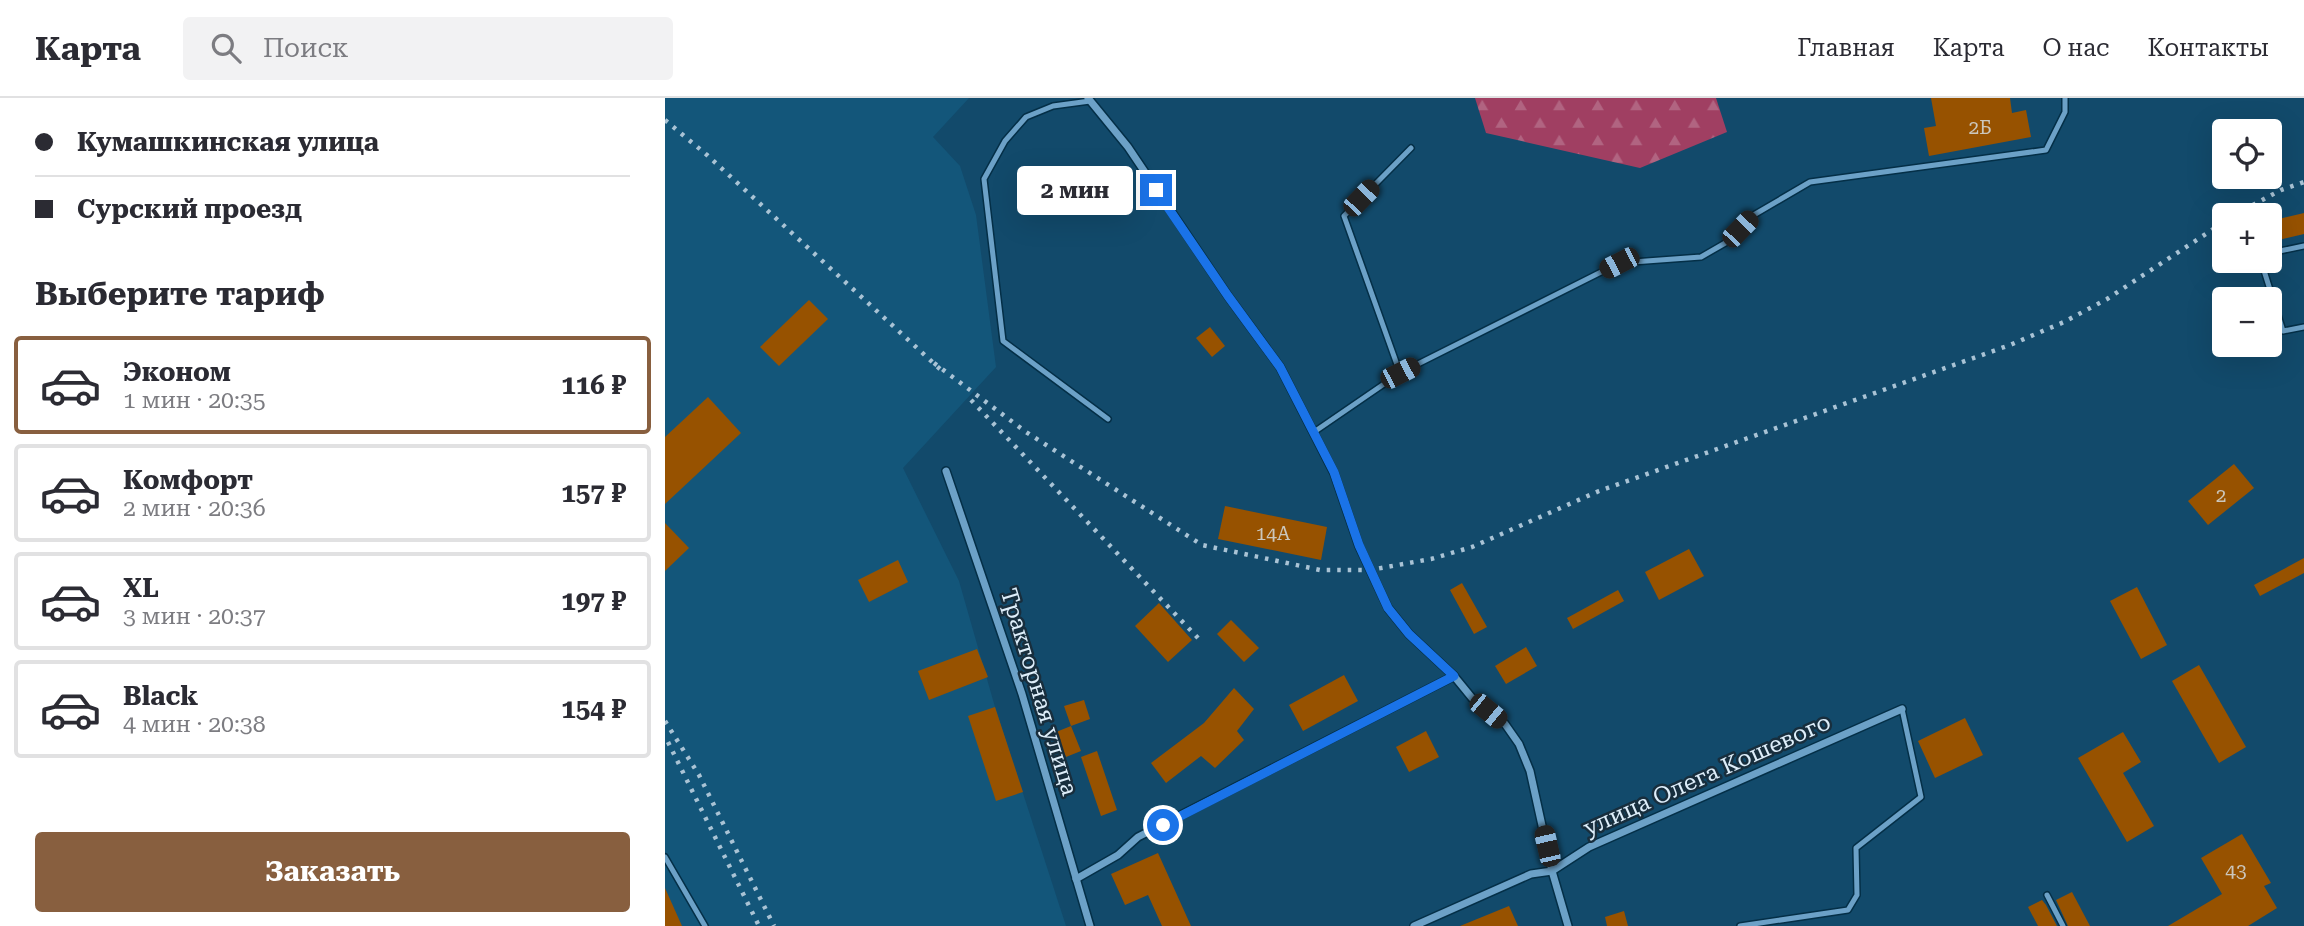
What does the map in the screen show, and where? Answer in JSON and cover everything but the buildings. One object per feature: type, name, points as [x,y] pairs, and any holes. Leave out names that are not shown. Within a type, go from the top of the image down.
[{"type":"street","points":[[1089,100],[1128,147],[1228,296],[1280,367],[1334,472],[1359,545],[1388,608],[1409,634],[1454,676],[1472,698],[1505,724],[1519,744],[1530,771],[1552,871],[1568,926]]},
{"type":"street","name":"Тракторная улица","points":[[946,471],[1022,694],[1090,926]]},
{"type":"street","points":[[1076,879],[1118,855],[1138,837],[1454,676]]},
{"type":"street","name":"улица Олега Кошевого","points":[[1414,926],[1531,874],[1552,871],[1589,847],[1902,709]]},
{"type":"lane","points":[[1314,432],[1400,373],[1619,263],[1702,257],[1727,242],[1752,216],[1810,182],[2046,150],[2066,112],[2065,98]]},
{"type":"lane","points":[[1089,100],[1052,107],[1026,117],[1005,141],[984,179],[1003,341],[1108,419]]},
{"type":"lane","points":[[1400,373],[1344,216],[1411,148]]},
{"type":"lane","points":[[2282,251],[2304,246]]},
{"type":"lane","points":[[2265,273],[2283,331],[2304,327]]},
{"type":"lane","points":[[1740,926],[1848,910],[1857,895],[1856,848],[1921,797],[1902,709]]},
{"type":"lane","points":[[665,857],[705,926]]},
{"type":"lane","points":[[2047,895],[2063,926]]},
{"type":"shaded area","points":[[665,98],[969,98],[933,137],[960,166],[976,215],[996,367],[903,468],[959,581],[995,707],[1066,926],[665,926]]},
{"type":"green space","points":[[1475,98],[1716,98],[1727,132],[1640,168],[1486,133]]},
{"type":"railway","points":[[665,120],[707,155],[941,370]]},
{"type":"railway","points":[[2257,203],[2304,182]]},
{"type":"railway","points":[[934,363],[1026,432],[1202,545],[1320,570],[1370,570],[1431,559],[1472,547],[1599,491],[2010,345],[2064,322],[2107,299],[2212,230]]},
{"type":"railway","points":[[971,400],[1198,638]]},
{"type":"railway","points":[[665,721],[699,775],[774,926]]},
{"type":"railway","points":[[668,742],[759,926]]},
{"type":"route","points":[[1156,190],[1280,367],[1334,472],[1359,545],[1388,608],[1409,634],[1454,676],[1163,825]]}]
